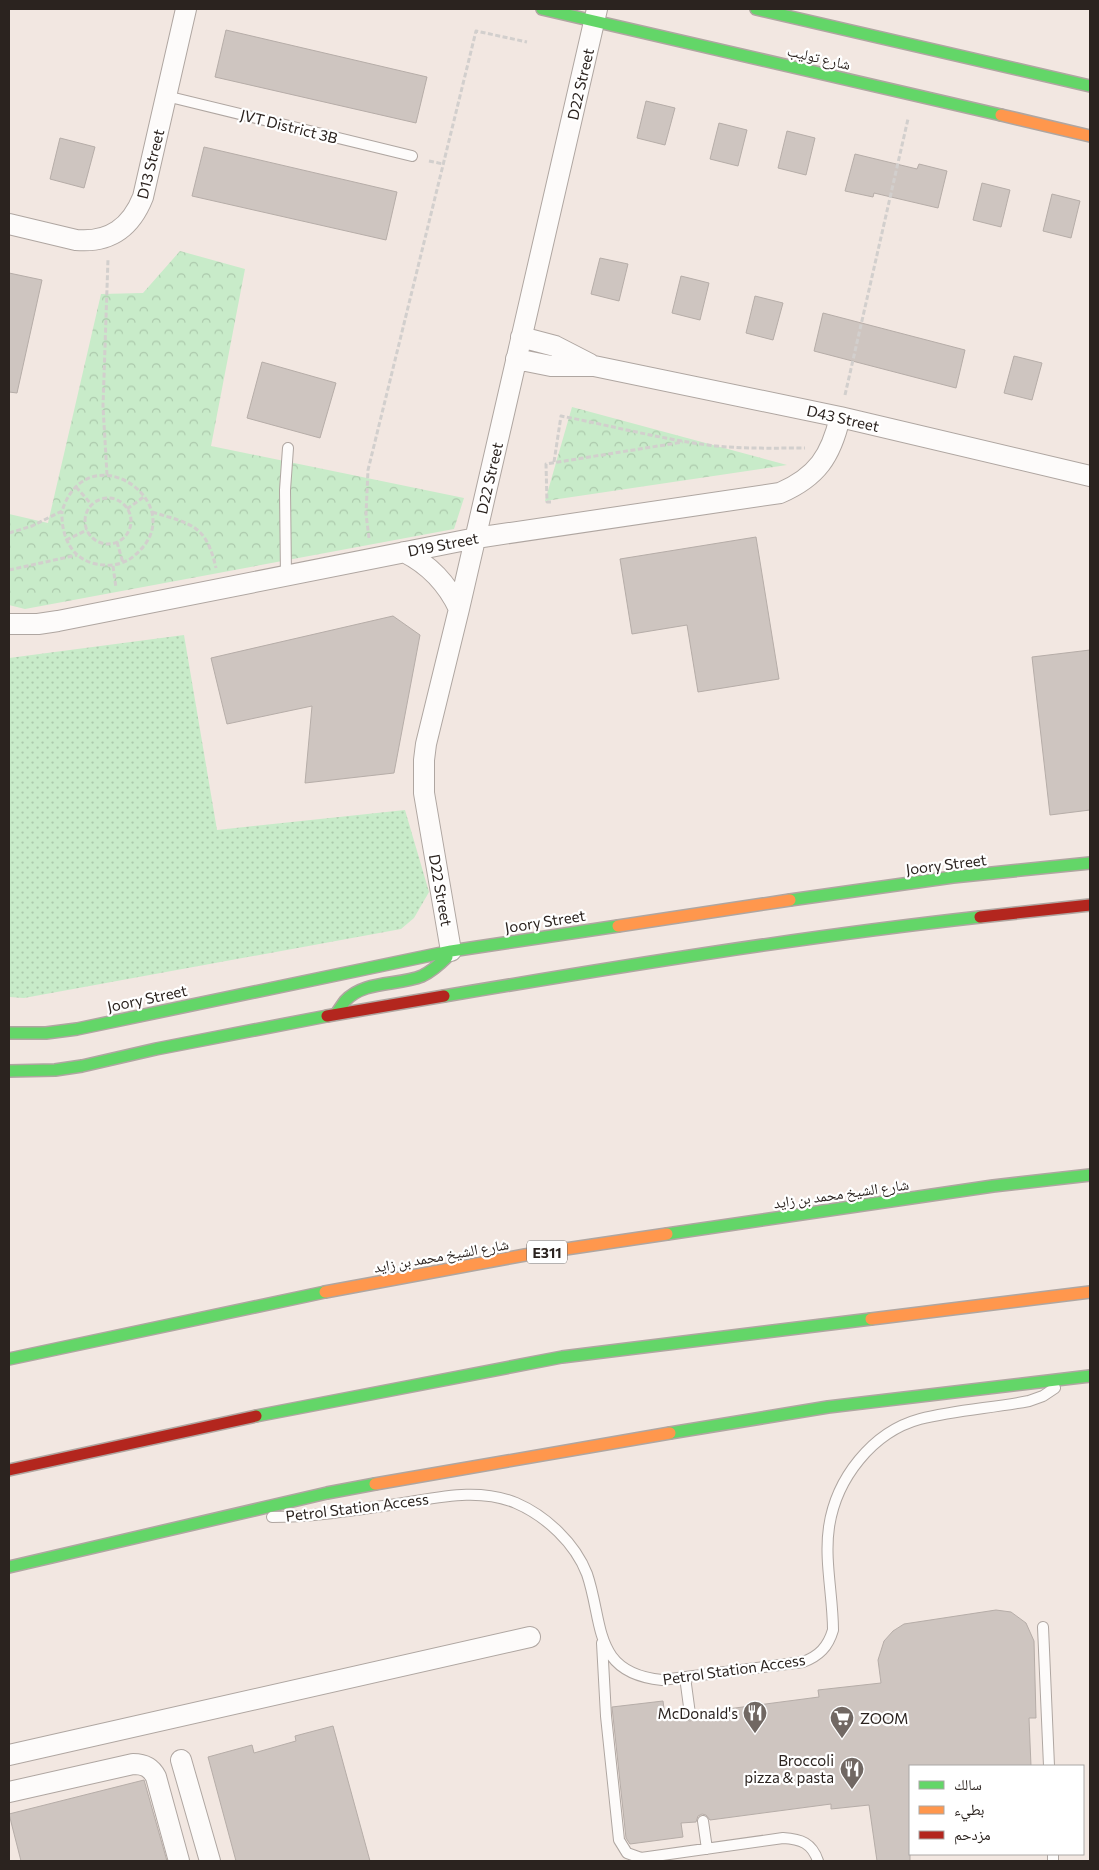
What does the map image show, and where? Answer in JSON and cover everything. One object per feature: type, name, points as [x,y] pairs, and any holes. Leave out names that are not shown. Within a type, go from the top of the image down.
[{"type":"main road","name":"شارع توليب","points":[[542,9],[596,15],[1090,136]]},
{"type":"main road","points":[[756,9],[1090,86]]},
{"type":"main road","name":"Joory Street","points":[[9,1034],[46,1033],[77,1029],[451,951],[869,888],[1090,863]]},
{"type":"main road","points":[[9,1071],[55,1070],[82,1066],[156,1049],[336,1014],[652,961],[790,940],[954,919],[1090,905]]},
{"type":"main road","points":[[336,1014],[340,1006],[354,992],[428,973],[441,964],[451,951]]},
{"type":"main road","name":"شارع الشيخ محمد بن زايد","points":[[9,1360],[284,1299],[525,1255],[993,1186],[1090,1175]]},
{"type":"main road","points":[[9,1470],[309,1405],[562,1357],[1090,1292]]},
{"type":"main road","points":[[9,1567],[327,1493],[579,1448],[828,1407],[1090,1376]]},
{"type":"street","name":"D13 Street","points":[[9,224],[87,241],[108,236],[120,230],[130,220],[138,209],[143,197],[186,9]]},
{"type":"street","name":"D22 Street","points":[[451,951],[424,794],[423,777],[426,744],[476,538],[596,15]]},
{"type":"street","name":"D43 Street","points":[[521,337],[555,346],[594,366]]},
{"type":"street","name":"D43 Street","points":[[516,360],[551,366],[594,366],[840,417],[1090,476]]},
{"type":"street","name":"D19 Street","points":[[9,624],[58,621],[476,538],[780,492],[795,486],[821,464],[830,450],[840,417]]},
{"type":"street","points":[[404,552],[427,566],[437,575],[446,586],[459,609]]},
{"type":"street","points":[[9,1755],[530,1637]]},
{"type":"street","points":[[181,1760],[210,1861]]},
{"type":"street","points":[[9,1792],[133,1764],[147,1766],[156,1777],[179,1861]]},
{"type":"lane","name":"JVT District 3B","points":[[166,96],[412,156]]},
{"type":"lane","points":[[286,576],[285,490],[288,448]]},
{"type":"lane","name":"Petrol Station Access","points":[[226,1517],[310,1516],[467,1493],[492,1496],[516,1503],[538,1515],[558,1531],[574,1550],[586,1572],[602,1640],[618,1663],[640,1676],[662,1680],[803,1662],[814,1658],[823,1650],[830,1641],[834,1630],[828,1528],[834,1504],[844,1481],[858,1461],[875,1443],[896,1430],[918,1420],[1029,1401],[1049,1392],[1065,1379]]},
{"type":"lane","points":[[1043,1627],[1049,1765]]},
{"type":"lane","points":[[602,1640],[606,1716],[619,1840],[627,1853],[635,1859],[782,1838],[795,1838],[807,1844],[818,1861]]},
{"type":"lane","points":[[685,1677],[690,1714]]},
{"type":"lane","points":[[703,1821],[707,1850]]},
{"type":"path","points":[[372,558],[366,514],[368,470],[476,31],[527,42]]},
{"type":"path","points":[[840,417],[913,94]]},
{"type":"path","points":[[107,476],[103,406],[108,236]]},
{"type":"path","points":[[554,462],[561,416],[686,442],[742,448],[810,448],[830,450]]},
{"type":"path","points":[[559,525],[556,502],[547,502],[546,464],[686,442]]},
{"type":"path","points":[[107,476],[118,477],[138,488],[145,496],[151,512],[152,522],[146,543],[140,551],[123,563],[113,566],[88,562],[78,555],[66,540],[63,531],[62,511],[65,502],[76,487],[90,479],[107,476]]},
{"type":"path","points":[[76,487],[92,505]]},
{"type":"path","points":[[127,509],[145,496]]},
{"type":"path","points":[[106,498],[115,499],[122,502],[127,509],[131,516],[131,524],[124,538],[108,544],[92,538],[87,530],[86,512],[98,500],[106,498]]},
{"type":"path","points":[[9,533],[32,526],[62,511]]},
{"type":"path","points":[[151,512],[184,521],[201,532],[206,538],[213,554],[220,588]]},
{"type":"path","points":[[66,540],[87,530]]},
{"type":"path","points":[[117,542],[123,563]]},
{"type":"path","points":[[9,570],[78,555]]},
{"type":"green space","points":[[180,251],[245,269],[211,446],[464,498],[454,529],[25,609],[9,605],[9,514],[48,523],[101,294],[143,293]]},
{"type":"green space","points":[[572,407],[787,465],[545,501]]},
{"type":"green space","points":[[184,635],[217,830],[405,810],[429,892],[414,918],[401,929],[24,998],[9,997],[9,658]]},
{"type":"building","points":[[226,30],[427,77],[416,123],[215,77]]},
{"type":"building","points":[[646,101],[675,108],[665,145],[637,138]]},
{"type":"building","points":[[719,123],[747,130],[738,166],[710,159]]},
{"type":"building","points":[[787,131],[815,138],[806,175],[778,168]]},
{"type":"building","points":[[60,138],[95,147],[84,188],[50,179]]},
{"type":"building","points":[[204,147],[397,192],[386,240],[192,196]]},
{"type":"building","points":[[855,154],[917,169],[919,164],[947,171],[938,208],[874,193],[873,197],[845,191]]},
{"type":"building","points":[[982,183],[1010,190],[1001,227],[973,220]]},
{"type":"building","points":[[1052,194],[1080,201],[1071,238],[1043,231]]},
{"type":"building","points":[[600,258],[628,264],[619,301],[591,294]]},
{"type":"building","points":[[9,273],[42,280],[17,393],[9,392]]},
{"type":"building","points":[[681,276],[709,283],[700,320],[672,313]]},
{"type":"building","points":[[755,296],[783,303],[773,340],[746,333]]},
{"type":"building","points":[[823,313],[965,350],[956,388],[814,351]]},
{"type":"building","points":[[1014,356],[1042,363],[1032,400],[1004,393]]},
{"type":"building","points":[[262,362],[336,383],[320,438],[247,418]]},
{"type":"building","points":[[756,537],[779,679],[698,692],[687,625],[632,634],[620,559]]},
{"type":"building","points":[[393,616],[420,635],[394,773],[305,783],[312,706],[227,724],[211,658]]},
{"type":"building","points":[[1090,650],[1090,810],[1050,815],[1032,657]]},
{"type":"building","points":[[996,1610],[1011,1612],[1026,1623],[1034,1641],[1036,1718],[1029,1718],[1031,1765],[909,1765],[910,1861],[877,1861],[869,1805],[831,1809],[831,1804],[710,1820],[706,1815],[702,1814],[698,1816],[696,1822],[681,1823],[683,1837],[630,1844],[626,1838],[612,1707],[663,1701],[665,1716],[683,1714],[685,1719],[690,1721],[695,1719],[697,1713],[819,1697],[818,1690],[881,1683],[878,1660],[884,1641],[893,1631],[904,1624]]},
{"type":"building","points":[[333,1726],[370,1861],[236,1861],[208,1757],[252,1745],[254,1753],[296,1741],[295,1736]]},
{"type":"building","points":[[144,1780],[167,1861],[21,1861],[9,1814]]},
{"type":"traffic: fast","points":[[542,9],[1001,115]]},
{"type":"traffic: fast","points":[[756,9],[1090,86]]},
{"type":"traffic: fast","points":[[790,900],[953,877],[1090,863]]},
{"type":"traffic: fast","points":[[444,996],[778,943],[980,917]]},
{"type":"traffic: fast","points":[[9,1033],[46,1033],[77,1029],[451,951],[618,926]]},
{"type":"traffic: fast","points":[[336,1014],[345,1001],[353,994],[371,986],[422,976],[447,957]]},
{"type":"traffic: fast","points":[[9,1071],[55,1070],[82,1066],[156,1049],[327,1016]]},
{"type":"traffic: fast","points":[[667,1234],[993,1186],[1090,1175]]},
{"type":"traffic: fast","points":[[9,1359],[325,1292]]},
{"type":"traffic: fast","points":[[256,1416],[562,1357],[871,1319]]},
{"type":"traffic: fast","points":[[670,1433],[828,1407],[1090,1376]]},
{"type":"traffic: fast","points":[[9,1567],[327,1493],[375,1484]]},
{"type":"traffic: slow","points":[[1001,115],[1090,136]]},
{"type":"traffic: slow","points":[[618,926],[790,900]]},
{"type":"traffic: slow","points":[[325,1292],[525,1255],[667,1234]]},
{"type":"traffic: slow","points":[[871,1319],[1090,1292]]},
{"type":"traffic: slow","points":[[375,1484],[670,1433]]},
{"type":"traffic: jam","points":[[980,917],[1090,905]]},
{"type":"traffic: jam","points":[[327,1016],[444,996]]},
{"type":"traffic: jam","points":[[9,1470],[256,1416]]},
{"type":"place","name":"McDonald's","points":[[755,1734]]},
{"type":"place","name":"ZOOM","points":[[842,1739]]},
{"type":"place","name":"Broccoli pizza & pasta","points":[[852,1790]]}]
